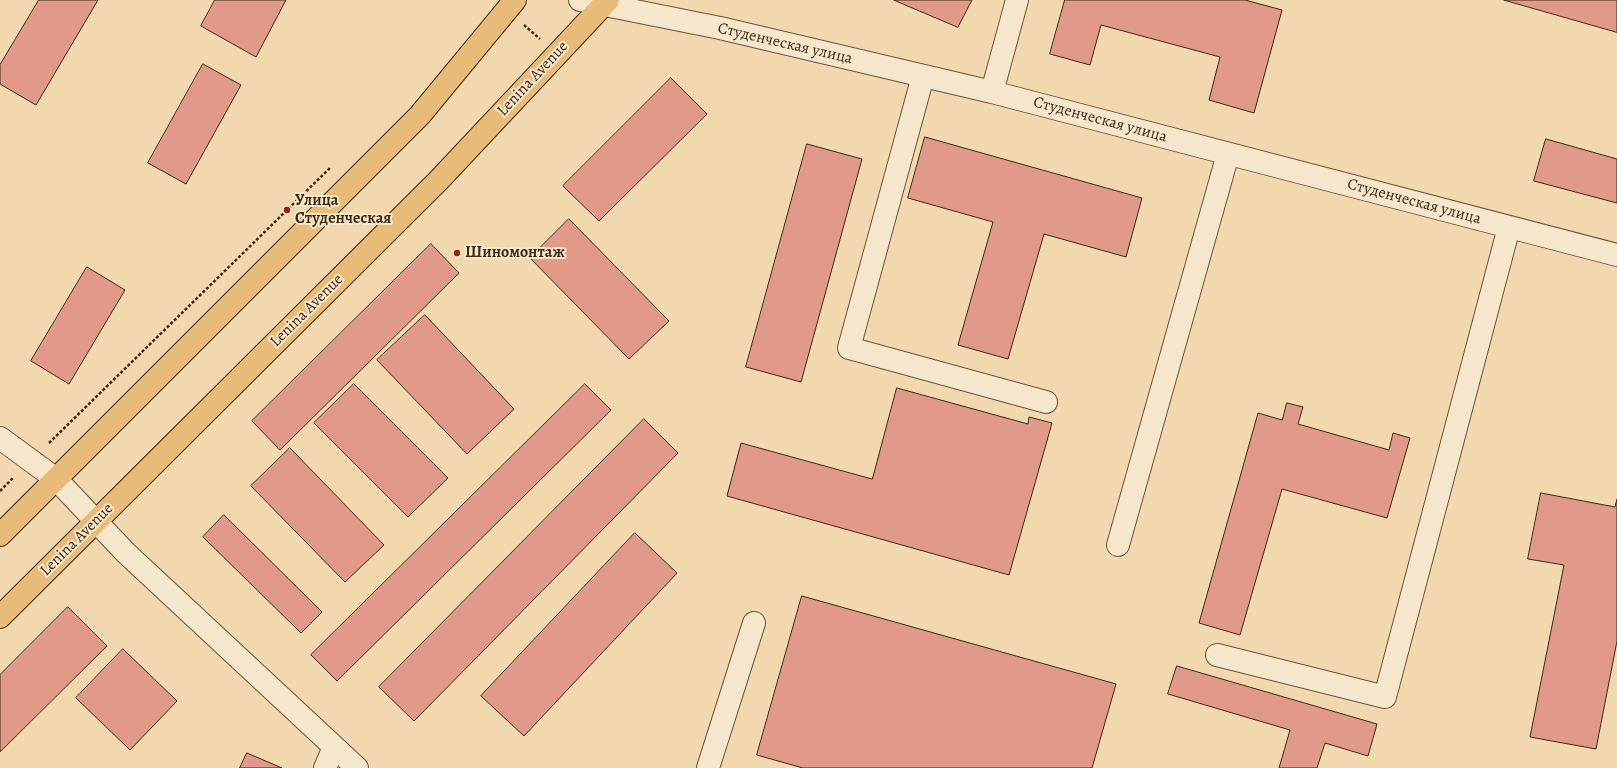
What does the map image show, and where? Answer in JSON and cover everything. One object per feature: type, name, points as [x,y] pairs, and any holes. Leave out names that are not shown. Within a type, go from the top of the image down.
[{"type":"main road","points":[[0,535],[420,115],[515,0]]},
{"type":"main road","name":"Lenina Avenue","points":[[0,617],[439,180],[606,2]]},
{"type":"street","name":"Студенческая улица","points":[[580,0],[606,2],[992,92],[1617,255]]},
{"type":"street","points":[[992,92],[1017,0]]},
{"type":"street","points":[[924,76],[849,348],[1046,402]]},
{"type":"street","points":[[1118,545],[1228,154]]},
{"type":"street","points":[[1217,655],[1385,698],[1510,227]]},
{"type":"street","points":[[0,438],[56,479],[97,520],[126,553],[357,768]]},
{"type":"street","points":[[708,768],[754,623]]},
{"type":"street","points":[[325,768],[334,747]]},
{"type":"path","points":[[0,491],[334,164]]},
{"type":"building","points":[[39,0],[98,0],[36,105],[0,84],[0,65]]},
{"type":"building","points":[[215,0],[286,0],[256,57],[201,26]]},
{"type":"building","points":[[894,0],[972,0],[958,27]]},
{"type":"building","points":[[1065,0],[1245,0],[1282,10],[1254,113],[1209,100],[1220,57],[1101,25],[1090,65],[1050,54]]},
{"type":"building","points":[[1504,0],[1617,0],[1617,32]]},
{"type":"building","points":[[203,64],[241,85],[186,184],[148,163]]},
{"type":"building","points":[[671,78],[707,114],[599,221],[563,186]]},
{"type":"building","points":[[925,137],[1142,198],[1126,257],[1044,234],[1008,359],[958,345],[993,222],[908,198]]},
{"type":"building","points":[[1546,139],[1617,159],[1617,203],[1534,181]]},
{"type":"building","points":[[807,144],[862,159],[801,382],[746,367]]},
{"type":"building","points":[[569,219],[669,321],[629,359],[530,258]]},
{"type":"building","points":[[431,244],[459,273],[280,450],[252,421]]},
{"type":"building","points":[[87,267],[125,290],[69,384],[31,361]]},
{"type":"building","points":[[425,315],[514,409],[467,454],[377,360]]},
{"type":"building","points":[[354,384],[448,478],[408,517],[314,423]]},
{"type":"building","points":[[585,384],[611,410],[337,681],[311,655]]},
{"type":"building","points":[[897,388],[1028,424],[1029,417],[1052,423],[1009,575],[727,496],[741,443],[872,479]]},
{"type":"building","points":[[1287,403],[1303,407],[1298,424],[1389,450],[1393,433],[1410,438],[1387,518],[1282,489],[1240,635],[1199,623],[1258,413],[1282,420]]},
{"type":"building","points":[[644,419],[678,453],[414,721],[379,687]]},
{"type":"building","points":[[290,448],[384,545],[345,582],[251,486]]},
{"type":"building","points":[[1541,493],[1615,507],[1617,499],[1617,641],[1596,749],[1530,737],[1564,565],[1528,559]]},
{"type":"building","points":[[224,515],[322,612],[301,633],[203,537]]},
{"type":"building","points":[[635,533],[677,573],[524,736],[481,696]]},
{"type":"building","points":[[802,596],[1116,684],[1092,768],[803,768],[757,755]]},
{"type":"building","points":[[68,607],[107,646],[0,752],[0,675]]},
{"type":"building","points":[[123,649],[177,701],[130,750],[76,698]]},
{"type":"building","points":[[1177,666],[1377,724],[1368,756],[1325,743],[1317,768],[1279,768],[1290,730],[1168,694]]},
{"type":"building","points":[[247,753],[282,768],[240,768]]},
{"type":"place","name":"Улица Студенческая","points":[[287,210]]},
{"type":"place","name":"Шиномонтаж","points":[[457,253]]}]
